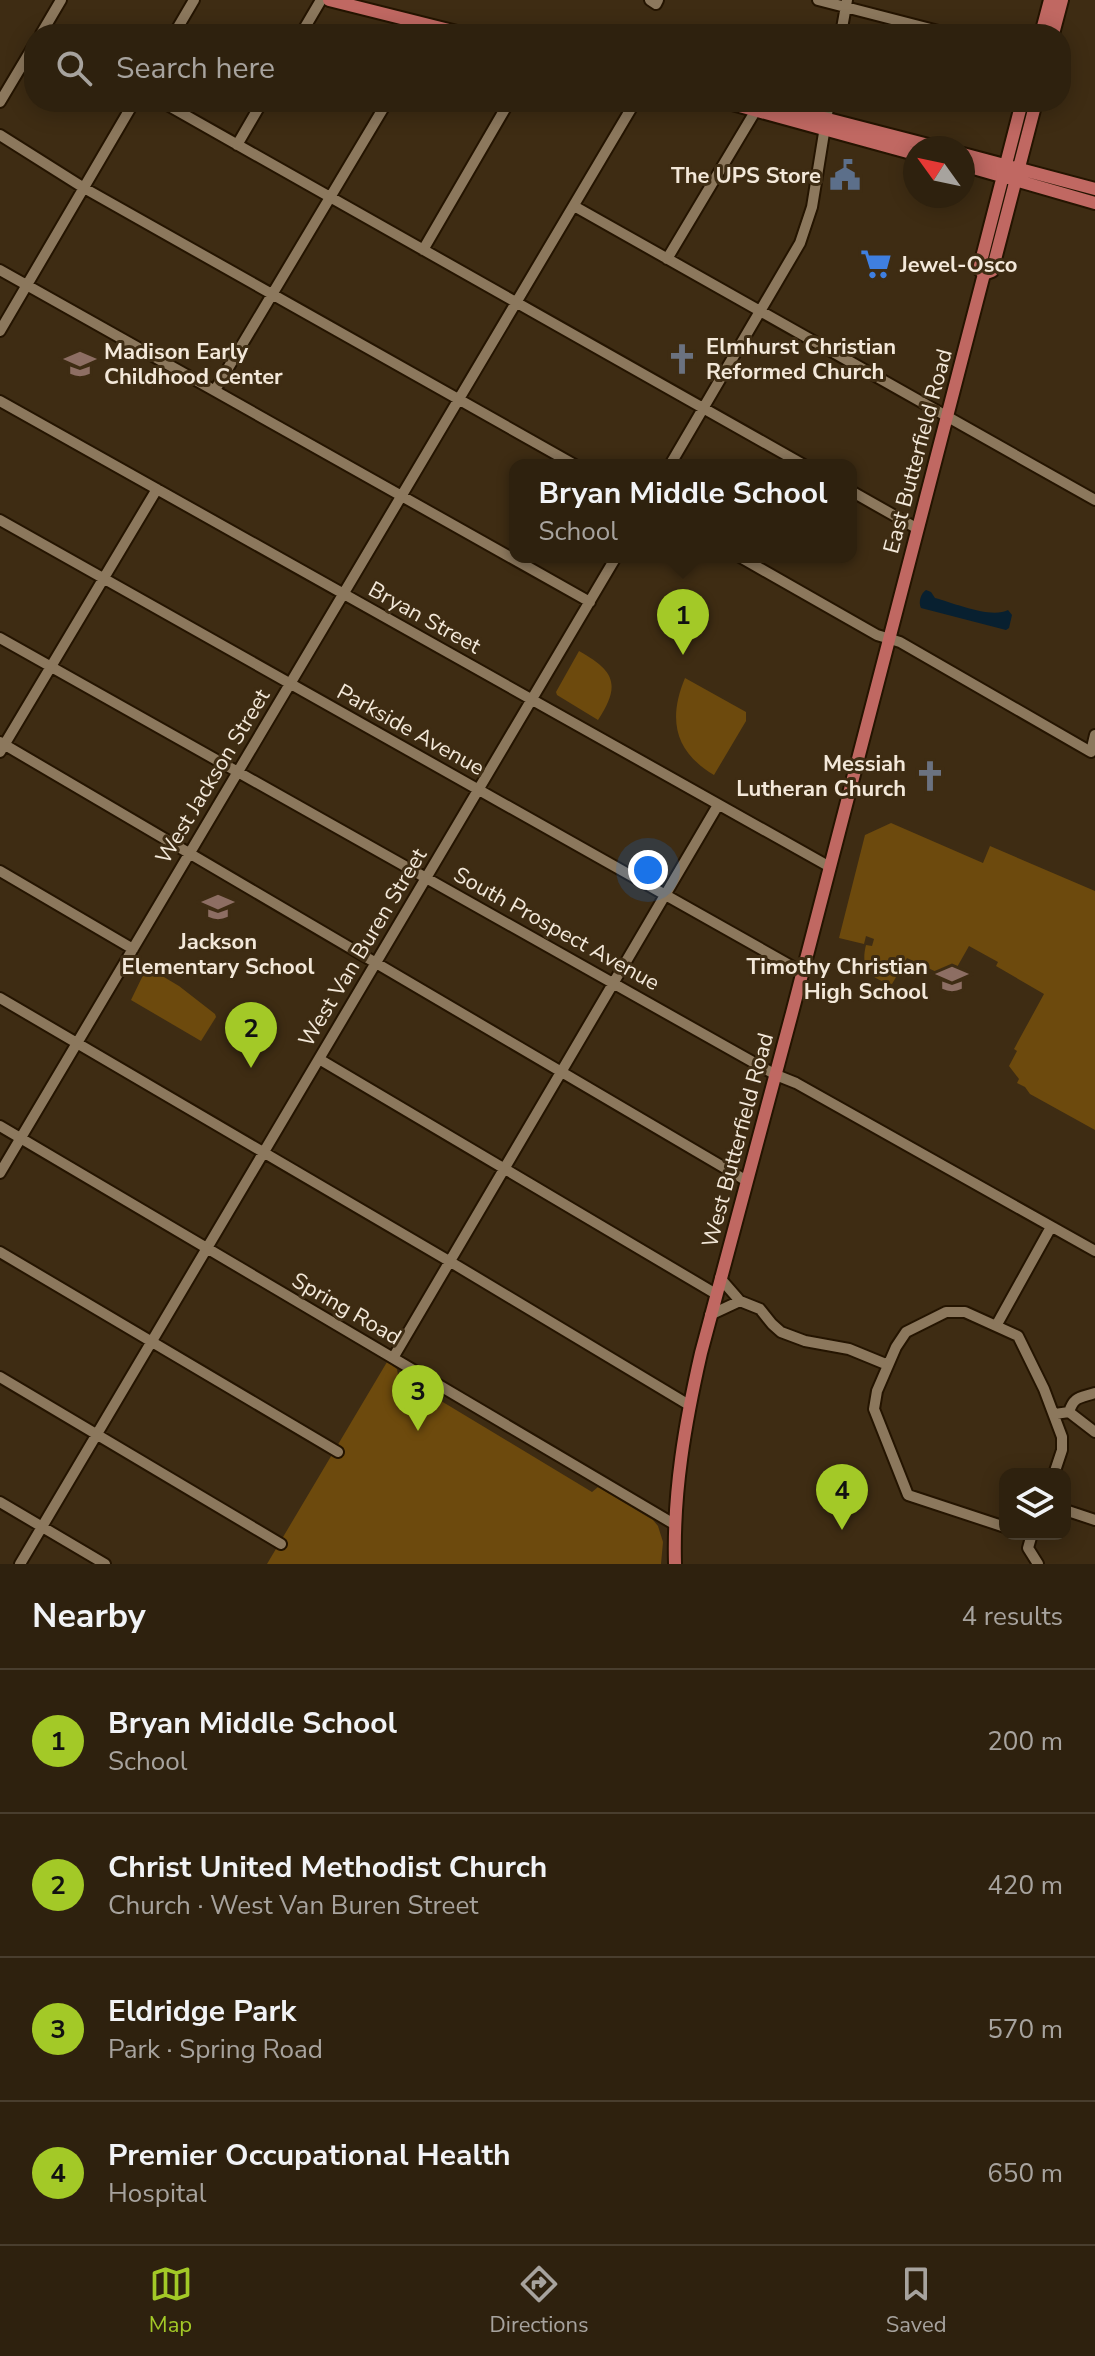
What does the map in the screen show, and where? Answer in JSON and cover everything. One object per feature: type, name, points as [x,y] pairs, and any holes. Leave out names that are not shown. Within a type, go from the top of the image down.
[{"type":"main road","points":[[329,0],[410,24]]},
{"type":"main road","points":[[1044,24],[1050,0]]},
{"type":"main road","points":[[1056,24],[1062,0]]},
{"type":"main road","points":[[780,112],[903,150]]},
{"type":"main road","name":"East Butterfield Road","points":[[984,274],[979,269],[1019,112]]},
{"type":"main road","name":"East Butterfield Road","points":[[984,274],[992,271],[1034,112]]},
{"type":"main road","points":[[825,125],[903,141]]},
{"type":"main road","points":[[975,157],[988,158],[1013,137]]},
{"type":"main road","points":[[981,158],[1004,171]]},
{"type":"main road","points":[[975,167],[1095,189]]},
{"type":"main road","points":[[1018,175],[1035,187],[1095,203]]},
{"type":"main road","points":[[1008,210],[1035,187]]},
{"type":"main road","name":"East Butterfield Road","points":[[889,637],[984,274]]},
{"type":"main road","name":"West Butterfield Road","points":[[675,1564],[674,1524],[689,1405],[889,637]]},
{"type":"street","points":[[47,24],[61,0]]},
{"type":"street","points":[[180,24],[194,0]]},
{"type":"street","points":[[307,24],[321,0]]},
{"type":"street","points":[[818,0],[847,4],[916,24]]},
{"type":"street","points":[[843,24],[847,4]]},
{"type":"street","points":[[0,102],[24,62]]},
{"type":"street","points":[[0,331],[128,112]]},
{"type":"street","points":[[179,112],[793,459]]},
{"type":"street","points":[[237,145],[256,112]]},
{"type":"street","points":[[215,390],[381,112]]},
{"type":"street","points":[[423,250],[503,112]]},
{"type":"street","name":"West Jackson Street","points":[[0,1173],[629,112]]},
{"type":"street","points":[[667,259],[755,112]]},
{"type":"street","points":[[674,459],[793,259],[807,226],[827,112]]},
{"type":"street","points":[[0,135],[84,188],[564,459]]},
{"type":"street","points":[[574,206],[1095,500]]},
{"type":"street","points":[[0,270],[509,556]]},
{"type":"street","name":"Bryan Street","points":[[0,401],[830,867]]},
{"type":"street","points":[[157,489],[2,746],[747,1181]]},
{"type":"street","points":[[857,494],[918,529]]},
{"type":"street","name":"Parkside Avenue","points":[[0,520],[802,972]]},
{"type":"street","points":[[521,563],[590,602]]},
{"type":"street","name":"West Van Buren Street","points":[[20,1564],[613,563]]},
{"type":"street","points":[[751,563],[877,635],[889,637],[1091,752],[1095,735]]},
{"type":"street","name":"South Prospect Avenue","points":[[0,638],[1095,1251]]},
{"type":"street","points":[[393,1358],[718,805]]},
{"type":"street","points":[[0,871],[133,949]]},
{"type":"street","points":[[0,998],[689,1405]]},
{"type":"street","points":[[319,1059],[716,1294]]},
{"type":"street","name":"Spring Road","points":[[0,1126],[674,1524]]},
{"type":"street","points":[[996,1326],[1051,1227]]},
{"type":"street","points":[[0,1252],[338,1452]]},
{"type":"street","points":[[720,1278],[740,1301],[760,1309],[772,1324],[792,1337],[849,1349],[888,1365]]},
{"type":"street","points":[[710,1315],[740,1301]]},
{"type":"street","points":[[999,1525],[908,1495],[874,1409],[877,1391],[906,1332],[946,1312],[965,1312],[1018,1336],[1055,1414],[1062,1437],[1062,1450],[1056,1468]]},
{"type":"street","points":[[0,1377],[281,1544]]},
{"type":"street","points":[[1069,1412],[1076,1399],[1095,1393]]},
{"type":"street","points":[[1055,1414],[1069,1412],[1095,1432]]},
{"type":"street","points":[[0,1502],[105,1564]]},
{"type":"street","points":[[1071,1512],[1095,1520]]},
{"type":"street","points":[[1029,1540],[1028,1548],[1038,1564]]},
{"type":"shaded area","points":[[579,651],[600,665],[611,680],[610,697],[598,720],[556,692]]},
{"type":"shaded area","points":[[685,678],[746,712],[746,721],[714,775],[690,755],[678,733],[677,707]]},
{"type":"shaded area","points":[[891,823],[983,863],[990,846],[1095,891],[1095,1130],[1030,1094],[1017,1083],[1019,1079],[1009,1066],[1017,1051],[1014,1049],[1044,994],[969,946],[948,983],[943,980],[945,976],[907,958],[892,984],[873,976],[866,967],[866,945],[872,946],[874,939],[866,936],[864,944],[839,938],[865,835]]},
{"type":"shaded area","points":[[147,967],[179,986],[215,1014],[201,1041],[131,1000]]},
{"type":"shaded area","points":[[387,1362],[397,1369],[398,1375],[592,1492],[598,1487],[653,1520],[663,1542],[661,1564],[267,1564]]},
{"type":"water","points":[[926,590],[935,598],[972,609],[992,613],[1008,610],[1012,615],[1009,628],[1006,630],[921,608],[920,598]]},
{"type":"place","name":"The UPS Store","points":[[845,175]]},
{"type":"place","name":"Jewel-Osco","points":[[876,264]]},
{"type":"place","name":"Elmhurst Christian Reformed Church","points":[[682,359]]},
{"type":"place","name":"Madison Early Childhood Center","points":[[80,364]]},
{"type":"place","name":"Bryan Middle School","points":[[683,655]]},
{"type":"place","name":"Messiah Lutheran Church","points":[[930,776]]},
{"type":"place","name":"Jackson Elementary School","points":[[218,907]]},
{"type":"place","name":"Timothy Christian High School","points":[[952,979]]},
{"type":"place","name":"Christ United Methodist Church","points":[[251,1068]]},
{"type":"place","name":"Eldridge Park","points":[[418,1431]]},
{"type":"place","name":"Premier Occupational Health","points":[[842,1530]]}]
